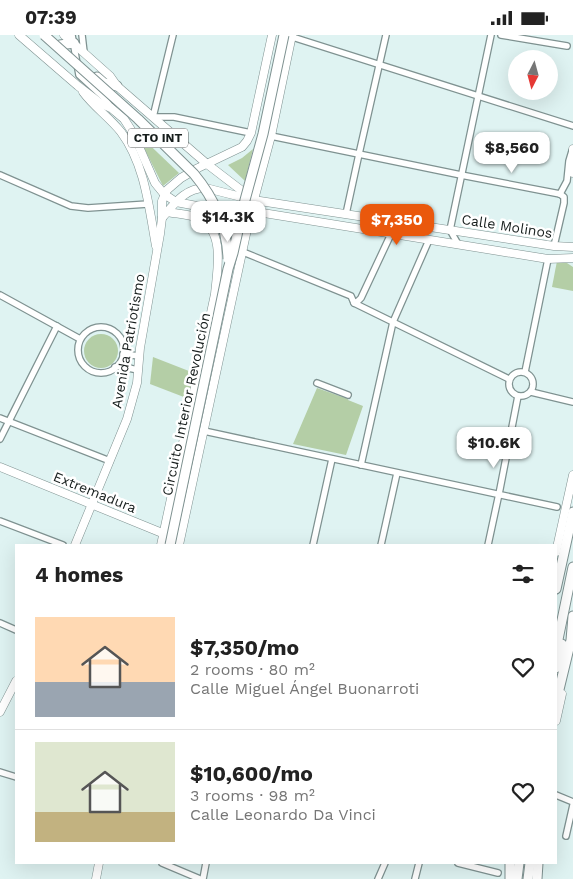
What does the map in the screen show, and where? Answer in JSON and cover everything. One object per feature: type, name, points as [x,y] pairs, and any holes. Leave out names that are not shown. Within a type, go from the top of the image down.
[{"type":"highway","points":[[45,35],[60,45],[104,83],[117,86]]},
{"type":"highway","name":"CTO INT","points":[[45,35],[143,124],[202,183],[222,223],[228,246],[228,269]]},
{"type":"highway","points":[[228,269],[288,35]]},
{"type":"highway","points":[[60,45],[73,39]]},
{"type":"highway","name":"Circuito Interior Revolución","points":[[170,544],[228,269]]},
{"type":"highway","points":[[557,590],[573,512]]},
{"type":"highway","points":[[557,590],[573,521]]},
{"type":"highway","points":[[557,644],[573,567]]},
{"type":"highway","points":[[557,664],[573,593]]},
{"type":"highway","points":[[557,698],[571,640],[573,616]]},
{"type":"highway","points":[[508,879],[509,864]]},
{"type":"highway","points":[[519,879],[520,864]]},
{"type":"highway","points":[[528,879],[530,864]]},
{"type":"highway","points":[[534,864],[536,879]]},
{"type":"highway","points":[[536,879],[539,864]]},
{"type":"main road","name":"CTO INT","points":[[19,35],[78,86],[124,119],[132,130],[155,183],[164,194]]},
{"type":"main road","name":"CTO INT","points":[[64,35],[73,39],[110,76],[117,86],[253,200]]},
{"type":"main road","points":[[164,194],[181,178],[207,163],[234,152],[247,141],[272,35]]},
{"type":"main road","points":[[181,543],[253,200],[271,136],[288,35]]},
{"type":"main road","name":"CTO INT","points":[[78,86],[91,103],[116,125],[127,141],[135,157],[148,204]]},
{"type":"main road","points":[[573,150],[573,173]]},
{"type":"main road","name":"Calle Molinos","points":[[164,215],[187,193],[200,188],[212,189],[253,200],[554,246],[573,247]]},
{"type":"main road","name":"Avenida Patriotismo","points":[[75,544],[127,419],[135,391],[139,356],[164,215],[162,201],[164,194]]},
{"type":"main road","name":"Calle Molinos","points":[[164,194],[176,202],[196,206],[251,211],[548,259],[569,259]]},
{"type":"main road","name":"Avenida Patriotismo","points":[[148,204],[157,251]]},
{"type":"main road","points":[[162,544],[214,294],[218,264],[214,235],[208,225],[196,217],[164,215]]},
{"type":"main road","points":[[569,259],[573,265]]},
{"type":"main road","name":"Extremadura","points":[[0,467],[164,533],[181,543]]},
{"type":"main road","points":[[557,547],[573,475]]},
{"type":"main road","points":[[557,717],[573,645]]},
{"type":"main road","points":[[0,712],[15,683]]},
{"type":"main road","points":[[96,879],[99,864]]},
{"type":"street","points":[[82,35],[84,52]]},
{"type":"street","points":[[173,35],[153,117],[174,117],[250,133]]},
{"type":"street","points":[[288,35],[573,126]]},
{"type":"street","points":[[346,214],[386,35]]},
{"type":"street","points":[[458,245],[450,230],[491,35]]},
{"type":"street","points":[[501,35],[567,46]]},
{"type":"street","points":[[73,39],[79,75],[111,108]]},
{"type":"street","points":[[271,136],[560,193],[564,197],[564,203],[554,246]]},
{"type":"street","points":[[560,193],[567,181],[568,161],[573,150]]},
{"type":"street","points":[[0,175],[80,208],[148,204]]},
{"type":"street","points":[[354,303],[361,298],[390,234]]},
{"type":"street","points":[[361,465],[393,322],[429,240]]},
{"type":"street","points":[[243,252],[351,296],[354,303],[509,379]]},
{"type":"street","points":[[525,372],[548,259]]},
{"type":"street","points":[[0,295],[80,339]]},
{"type":"street","points":[[0,439],[56,326]]},
{"type":"street","points":[[109,328],[120,337],[123,345],[123,354],[115,367],[100,373],[92,371],[80,361],[78,345],[84,334],[91,329],[109,328]]},
{"type":"street","points":[[123,354],[139,356]]},
{"type":"street","points":[[115,367],[119,366],[138,370]]},
{"type":"street","points":[[525,372],[534,383],[533,388],[525,396],[513,394],[508,385],[509,379],[515,373],[525,372]]},
{"type":"street","points":[[317,383],[348,395]]},
{"type":"street","points":[[530,392],[573,402]]},
{"type":"street","points":[[488,544],[518,396]]},
{"type":"street","points":[[0,418],[110,461]]},
{"type":"street","points":[[204,431],[557,507]]},
{"type":"street","points":[[312,544],[332,459]]},
{"type":"street","points":[[381,544],[397,473]]},
{"type":"street","points":[[0,521],[60,544]]},
{"type":"street","points":[[0,623],[15,630]]},
{"type":"street","points":[[0,772],[15,777]]},
{"type":"street","points":[[557,796],[573,804],[566,836]]},
{"type":"street","points":[[164,864],[201,879],[206,864]]},
{"type":"street","points":[[378,879],[384,864]]},
{"type":"street","points":[[415,879],[419,864]]},
{"type":"street","points":[[462,864],[498,873]]},
{"type":"green space","points":[[136,132],[179,173],[163,186]]},
{"type":"green space","points":[[253,149],[245,181],[228,165],[242,158]]},
{"type":"green space","points":[[557,261],[567,263],[573,267],[573,291],[552,287]]},
{"type":"green space","points":[[101,334],[108,335],[113,339],[117,344],[117,358],[113,363],[108,367],[101,368],[94,367],[89,363],[85,358],[84,351],[85,344],[89,339],[94,335]]},
{"type":"green space","points":[[153,357],[194,373],[189,399],[150,384]]},
{"type":"green space","points":[[317,388],[363,406],[346,455],[293,444]]}]
